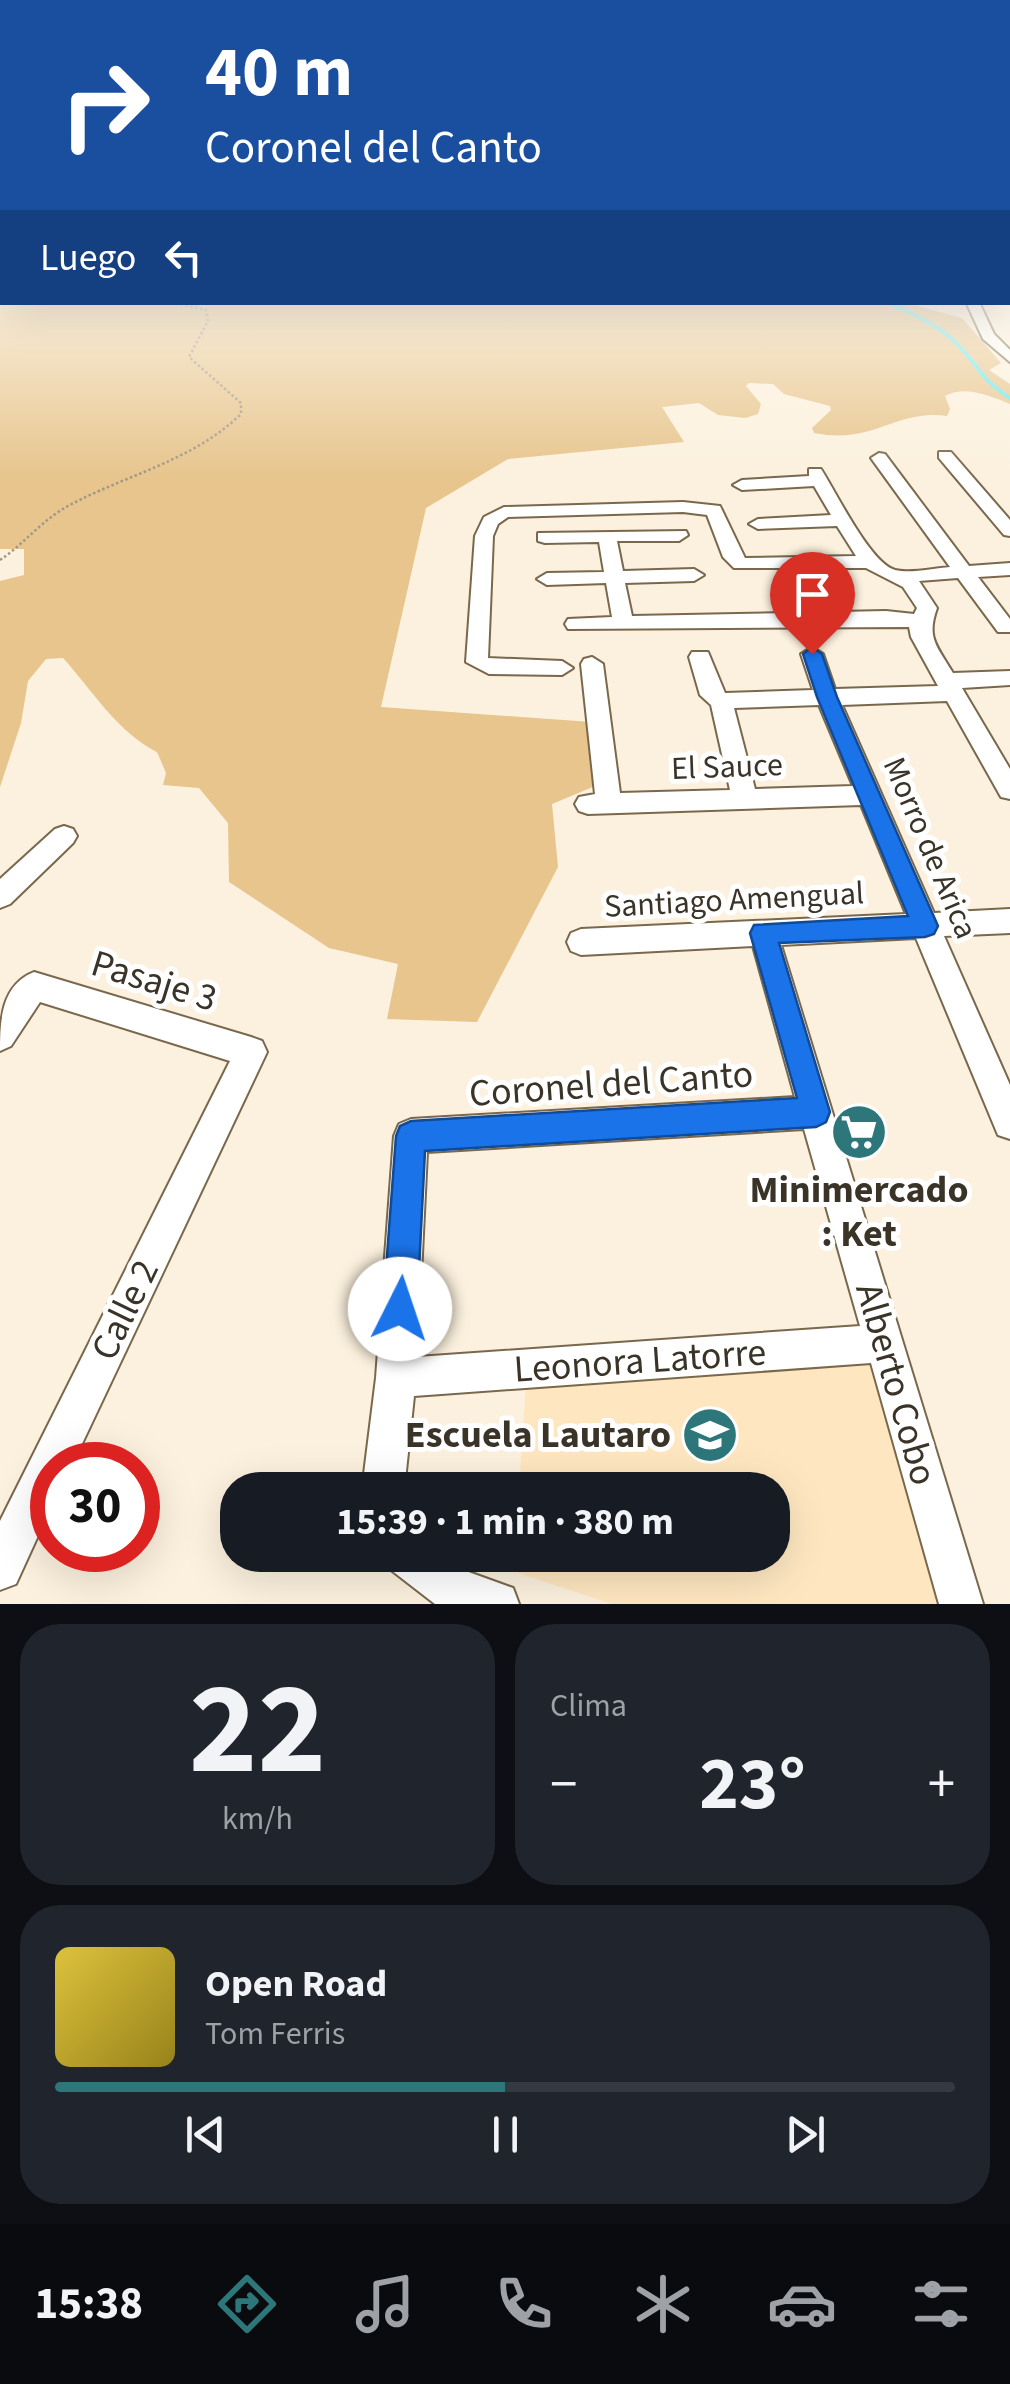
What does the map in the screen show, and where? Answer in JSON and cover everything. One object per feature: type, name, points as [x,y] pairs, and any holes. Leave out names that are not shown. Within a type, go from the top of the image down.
[{"type":"street","points":[[984,327],[1010,358]]},
{"type":"street","points":[[945,455],[1010,532]]},
{"type":"street","points":[[879,458],[1005,627]]},
{"type":"street","points":[[742,485],[818,477],[872,562]]},
{"type":"street","points":[[562,668],[489,667],[477,662],[484,536],[494,518],[518,510],[714,510],[732,557],[742,564],[872,562],[900,576],[925,601],[921,637],[1010,790]]},
{"type":"street","points":[[758,524],[845,520]]},
{"type":"street","points":[[544,537],[679,535]]},
{"type":"street","points":[[607,536],[624,623]]},
{"type":"street","points":[[900,576],[1010,569]]},
{"type":"street","points":[[547,578],[694,575]]},
{"type":"street","points":[[574,624],[886,618],[922,622]]},
{"type":"street","name":"Morro de Arica","points":[[812,654],[1010,1123]]},
{"type":"street","points":[[700,656],[711,696],[722,701],[827,697],[1010,678]]},
{"type":"street","name":"El Sauce","points":[[592,664],[599,804],[869,795]]},
{"type":"street","points":[[722,701],[745,799]]},
{"type":"street","points":[[0,896],[64,836]]},
{"type":"street","name":"Santiago Amengual","points":[[581,942],[1010,921]]},
{"type":"street","name":"Alberto Cobo","points":[[763,933],[960,1604]]},
{"type":"street","name":"Pasaje 3","points":[[3,1028],[34,986],[251,1052]]},
{"type":"street","name":"Calle 2","points":[[0,1567],[251,1052]]},
{"type":"street","name":"Coronel del Canto","points":[[396,1378],[411,1136],[816,1112]]},
{"type":"street","name":"Leonora Latorre","points":[[396,1378],[884,1344]]},
{"type":"street","points":[[385,1472],[396,1378]]},
{"type":"street","points":[[429,1572],[450,1588],[497,1604]]},
{"type":"path","points":[[0,560],[24,546],[61,510],[214,440],[241,414],[242,403],[189,357],[205,327]]},
{"type":"shaded area","points":[[0,327],[970,327],[1001,363],[989,370],[1010,384],[1010,404],[961,391],[945,396],[950,409],[947,416],[912,417],[869,431],[835,435],[814,433],[812,428],[831,410],[830,406],[784,394],[773,384],[749,383],[746,386],[761,404],[758,414],[745,418],[718,415],[699,403],[662,407],[684,442],[508,459],[426,508],[381,707],[591,722],[595,786],[552,804],[558,867],[477,1022],[387,1019],[398,964],[329,948],[229,882],[228,823],[199,788],[163,785],[166,773],[157,752],[118,722],[63,658],[46,659],[28,681],[21,723],[0,787],[0,581],[24,575],[24,549],[0,549]]},
{"type":"shaded area","name":"Escuela Lautaro","points":[[878,1359],[945,1604],[612,1604],[518,1573],[790,1572],[790,1472],[520,1472],[526,1380]]},
{"type":"waterway","points":[[935,327],[1010,398]]},
{"type":"place","name":"Minimercado : Ket","points":[[859,1132]]},
{"type":"place","name":"Escuela Lautaro","points":[[710,1435]]},
{"type":"route","points":[[400,1309],[411,1136],[816,1112],[763,933],[925,926],[812,654]]}]
